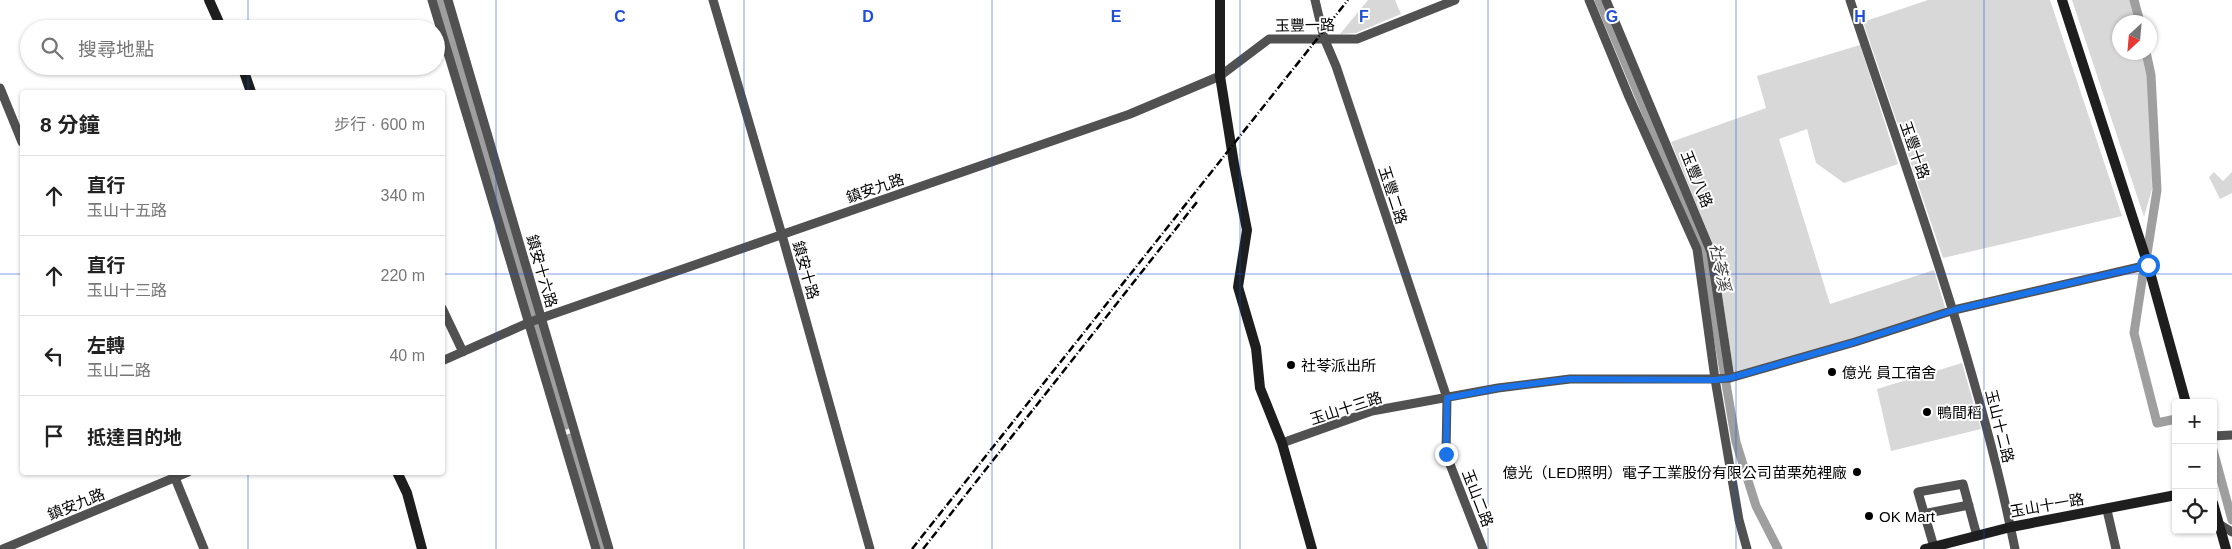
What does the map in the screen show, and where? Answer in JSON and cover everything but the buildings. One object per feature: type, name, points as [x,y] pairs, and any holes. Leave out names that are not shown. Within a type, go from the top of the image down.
[{"type":"street","points":[[209,0],[218,20]]},
{"type":"street","points":[[432,0],[438,20]]},
{"type":"street","name":"鎮安十六路","points":[[448,0],[536,320],[609,549]]},
{"type":"street","name":"鎮安十路","points":[[713,0],[782,235],[870,549]]},
{"type":"street","points":[[1220,0],[1220,76],[1247,230],[1238,287],[1256,348],[1260,388],[1282,444],[1312,549]]},
{"type":"street","name":"玉豐二路","points":[[1315,0],[1324,38],[1336,66],[1447,398]]},
{"type":"street","name":"玉豐一路","points":[[1220,76],[1269,39],[1358,39],[1455,0]]},
{"type":"street","points":[[1590,0],[1629,97],[1696,250],[1722,378],[1739,520],[1747,549]]},
{"type":"street","name":"玉豐八路","points":[[1606,0],[1712,252],[1722,378]]},
{"type":"street","name":"玉豐十路","points":[[1850,0],[1954,310]]},
{"type":"street","points":[[2062,0],[2148,265],[2185,399]]},
{"type":"street","points":[[445,40],[536,320],[560,433],[596,549]]},
{"type":"street","points":[[245,75],[250,90]]},
{"type":"street","name":"鎮安九路","points":[[445,360],[536,320],[1130,114],[1220,76]]},
{"type":"street","points":[[0,88],[20,137]]},
{"type":"street","name":"玉山十三路","points":[[1282,444],[1372,411],[1498,388],[1570,379],[1722,378],[1855,342],[1954,310],[2148,265]]},
{"type":"street","name":"玉山十二路","points":[[1954,310],[1980,402],[2015,549]]},
{"type":"street","points":[[445,314],[463,352]]},
{"type":"street","name":"玉山二路","points":[[1447,398],[1446,454],[1482,549]]},
{"type":"street","points":[[2217,436],[2232,435]]},
{"type":"street","points":[[174,475],[204,549]]},
{"type":"street","name":"鎮安九路","points":[[4,549],[174,475]]},
{"type":"street","points":[[398,475],[407,493],[422,549]]},
{"type":"street","points":[[1930,548],[1918,492],[1963,484],[1976,536]]},
{"type":"street","name":"玉山十一路","points":[[1930,548],[2011,527],[2107,510],[2172,496]]},
{"type":"street","points":[[1923,514],[1969,505]]},
{"type":"street","points":[[2107,510],[2116,549]]},
{"type":"street","points":[[2217,517],[2226,549]]},
{"type":"street","points":[[2219,524],[2232,532]]},
{"type":"shaded area","points":[[1368,0],[1395,0],[1401,14],[1356,33],[1340,34]]},
{"type":"shaded area","points":[[1928,0],[2050,0],[2122,216],[1943,258],[1863,22]]},
{"type":"shaded area","points":[[2072,0],[2131,0],[2134,15],[2112,15],[2112,60],[2145,60],[2150,84],[2152,189],[2144,217]]},
{"type":"shaded area","points":[[1860,45],[1898,164],[1844,183],[1816,163],[1807,129],[1779,139],[1830,304],[1934,270],[1946,311],[1853,341],[1734,373],[1715,250],[1671,142],[1766,108],[1757,76]]},
{"type":"shaded area","points":[[2214,172],[2223,181],[2232,172],[2232,193],[2220,199],[2209,177]]},
{"type":"shaded area","points":[[1962,363],[1981,429],[1891,451],[1877,389]]},
{"type":"waterway","points":[[441,0],[566,425]]},
{"type":"waterway","name":"社苓溪","points":[[1599,0],[1703,249],[1736,442],[1756,506],[1778,549]]},
{"type":"waterway","points":[[2134,0],[2138,15]]},
{"type":"waterway","points":[[2147,254],[2157,190],[2151,75],[2148,60]]},
{"type":"waterway","points":[[2144,268],[2134,333],[2157,423],[2172,420]]},
{"type":"waterway","points":[[570,438],[602,549]]},
{"type":"waterway","points":[[2217,465],[2232,520]]},
{"type":"railway","points":[[912,549],[1348,0]]},
{"type":"railway","points":[[923,549],[1197,202]]},
{"type":"place","name":"社苓派出所","points":[[1291,365]]},
{"type":"place","name":"億光 員工宿舍","points":[[1832,372]]},
{"type":"place","name":"鴨間稻","points":[[1927,412]]},
{"type":"place","name":"億光（LED照明）電子工業股份有限公司苗栗苑裡廠","points":[[1857,472]]},
{"type":"place","name":"OK Mart","points":[[1869,516]]},
{"type":"route","points":[[1446,454],[1447,398],[1498,388],[1570,379],[1715,380],[1730,378],[1855,342],[1954,310],[2148,265]]}]
